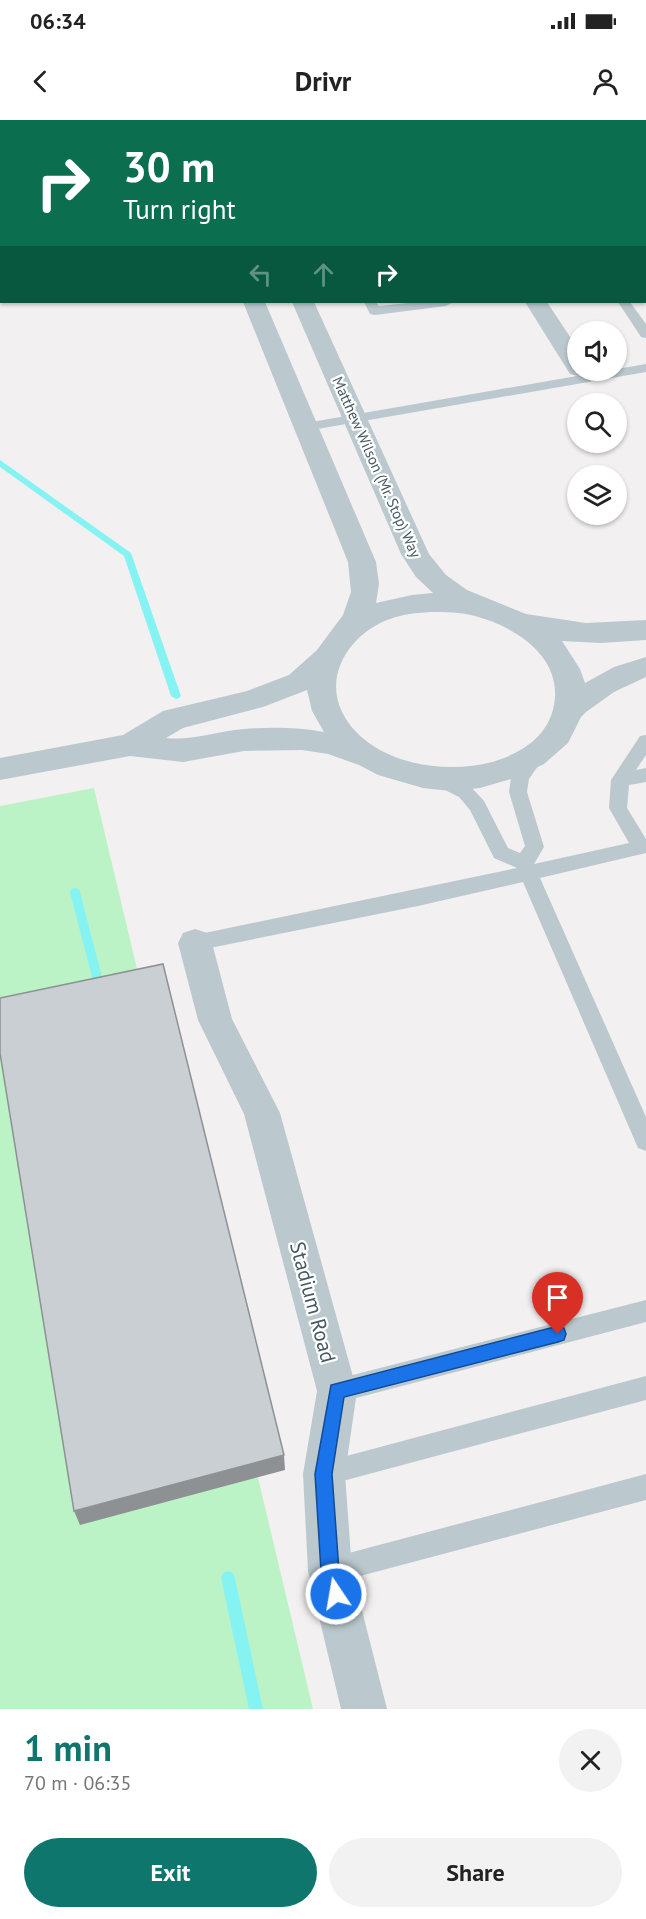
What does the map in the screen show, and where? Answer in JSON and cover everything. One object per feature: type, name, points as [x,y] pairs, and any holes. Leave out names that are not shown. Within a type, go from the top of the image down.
[{"type":"street","points":[[254,303],[362,562],[367,585],[363,603],[321,674],[323,705],[339,734],[370,759]]},
{"type":"street","name":"Matthew Wilson (Mr. Stop) Way","points":[[303,303],[415,554],[427,573],[441,586],[480,607]]},
{"type":"street","points":[[537,303],[567,352]]},
{"type":"street","points":[[130,745],[174,718],[253,700],[298,682],[354,627],[383,611],[418,603],[456,602],[492,610],[525,624],[576,633],[646,630]]},
{"type":"street","points":[[0,769],[130,745],[183,751],[244,740],[302,740],[333,744],[410,775],[455,780],[499,773],[536,756],[561,731],[572,701],[567,671],[551,645],[525,624]]},
{"type":"street","points":[[567,713],[589,692],[646,666]]},
{"type":"street","name":"Stadium Road","points":[[195,943],[215,1020],[262,1113],[337,1391],[324,1474],[330,1571],[364,1709]]},
{"type":"lane","points":[[371,303],[375,311],[438,303]]},
{"type":"lane","points":[[625,303],[646,334]]},
{"type":"lane","points":[[627,369],[646,368]]},
{"type":"lane","points":[[306,428],[567,376]]},
{"type":"lane","points":[[195,943],[418,898],[526,867],[644,847],[618,808],[620,780],[646,741]]},
{"type":"lane","points":[[526,867],[535,847],[518,792],[520,778],[536,756]]},
{"type":"lane","points":[[620,780],[646,774]]},
{"type":"lane","points":[[436,778],[465,792],[477,806],[501,853],[526,867],[646,1141]]},
{"type":"lane","points":[[337,1391],[646,1311]]},
{"type":"lane","points":[[324,1474],[646,1388]]},
{"type":"lane","points":[[330,1571],[646,1486]]},
{"type":"green space","points":[[94,788],[313,1709],[0,1709],[0,806]]},
{"type":"building","points":[[163,964],[284,1455],[74,1511],[0,1053],[0,998]]},
{"type":"waterway","points":[[0,463],[128,555],[176,696]]},
{"type":"waterway","points":[[75,892],[100,989]]},
{"type":"waterway","points":[[228,1578],[256,1709]]},
{"type":"route","points":[[336,1594],[330,1571],[324,1474],[337,1391],[558,1334]]}]
